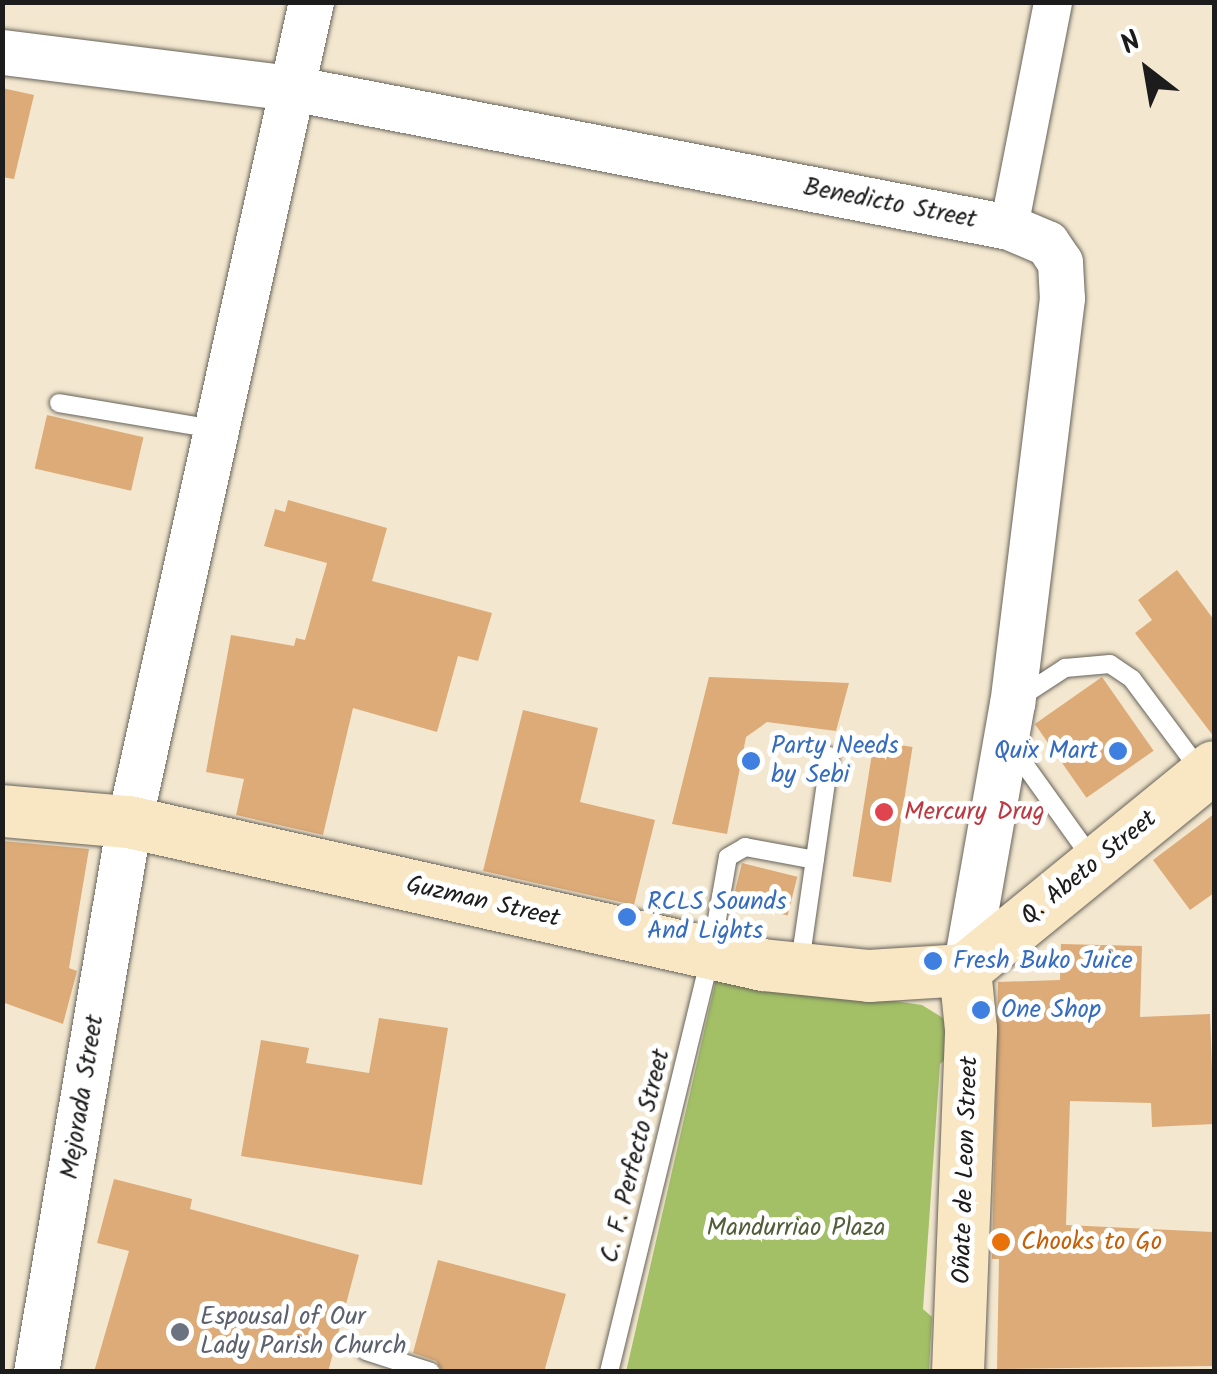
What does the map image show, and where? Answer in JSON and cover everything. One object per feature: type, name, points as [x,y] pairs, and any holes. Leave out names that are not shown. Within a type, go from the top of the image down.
[{"type":"main road","name":"Q. Abeto Street","points":[[965,970],[1209,771]]},
{"type":"main road","name":"Guzman Street","points":[[2,812],[129,822],[712,953],[800,969],[869,976],[965,970]]},
{"type":"main road","name":"Oñate de Leon Street","points":[[958,1372],[972,1029],[965,970]]},
{"type":"street","name":"Mejorada Street","points":[[36,1372],[129,822],[311,2]]},
{"type":"street","points":[[1009,227],[1053,2]]},
{"type":"street","name":"Benedicto Street","points":[[2,52],[291,88],[1009,227],[1047,243],[1060,262],[1062,298],[1009,721],[965,970]]},
{"type":"lane","points":[[59,403],[216,430]]},
{"type":"lane","points":[[1095,863],[1009,721],[1065,668],[1110,664],[1132,679],[1209,771]]},
{"type":"lane","points":[[800,969],[830,756]]},
{"type":"lane","name":"C. F. Perfecto Street","points":[[608,1372],[712,953],[731,852],[745,847],[815,860]]},
{"type":"lane","points":[[366,1351],[431,1372]]},
{"type":"green space","name":"Mandurriao Plaza","points":[[717,975],[922,1005],[943,1018],[950,1056],[940,1064],[923,1309],[932,1317],[929,1371],[626,1372]]},
{"type":"building","points":[[2,88],[34,95],[14,179],[2,177]]},
{"type":"building","points":[[47,415],[143,437],[131,491],[35,469]]},
{"type":"building","points":[[288,500],[387,528],[372,581],[492,613],[478,661],[458,656],[437,732],[353,708],[323,835],[236,815],[244,779],[206,772],[231,635],[294,646],[296,638],[305,640],[327,563],[264,546],[275,509],[285,512]]},
{"type":"building","points":[[1177,570],[1214,620],[1214,737],[1135,633],[1152,620],[1138,600]]},
{"type":"building","points":[[709,677],[849,683],[836,731],[767,722],[746,737],[727,834],[672,824]]},
{"type":"building","points":[[1102,677],[1154,751],[1086,798],[1035,724]]},
{"type":"building","points":[[523,710],[598,728],[580,802],[655,820],[634,905],[483,871]]},
{"type":"building","name":"Mercury Drug","points":[[874,741],[913,747],[891,882],[853,876]]},
{"type":"building","points":[[1214,814],[1214,893],[1190,910],[1153,860]]},
{"type":"building","points":[[2,841],[89,849],[69,968],[77,971],[63,1024],[2,1002]]},
{"type":"building","points":[[742,863],[797,877],[788,916],[732,902]]},
{"type":"building","points":[[1061,944],[1142,946],[1140,1017],[1210,1014],[1214,1124],[1152,1127],[1151,1103],[1070,1101],[1066,1225],[1213,1232],[1214,1366],[997,1369],[999,1259],[992,1259],[998,982],[1060,980]]},
{"type":"building","points":[[379,1018],[448,1028],[422,1185],[241,1156],[261,1040],[309,1048],[306,1063],[369,1073]]},
{"type":"building","points":[[114,1179],[192,1199],[190,1209],[359,1255],[328,1372],[94,1372],[129,1251],[97,1243]]},
{"type":"building","points":[[438,1260],[566,1294],[544,1372],[443,1372],[436,1361],[413,1353]]},
{"type":"place","name":"Quix Mart","points":[[1118,751]]},
{"type":"place","name":"Party Needs by Sebi","points":[[751,761]]},
{"type":"place","name":"Mercury Drug","points":[[884,812]]},
{"type":"place","name":"RCLS Sounds And Lights","points":[[627,917]]},
{"type":"place","name":"Fresh Buko Juice","points":[[933,961]]},
{"type":"place","name":"One Shop","points":[[981,1010]]},
{"type":"place","name":"Chooks to Go","points":[[1001,1242]]},
{"type":"place","name":"Espousal of Our Lady Parish Church","points":[[180,1332]]}]
